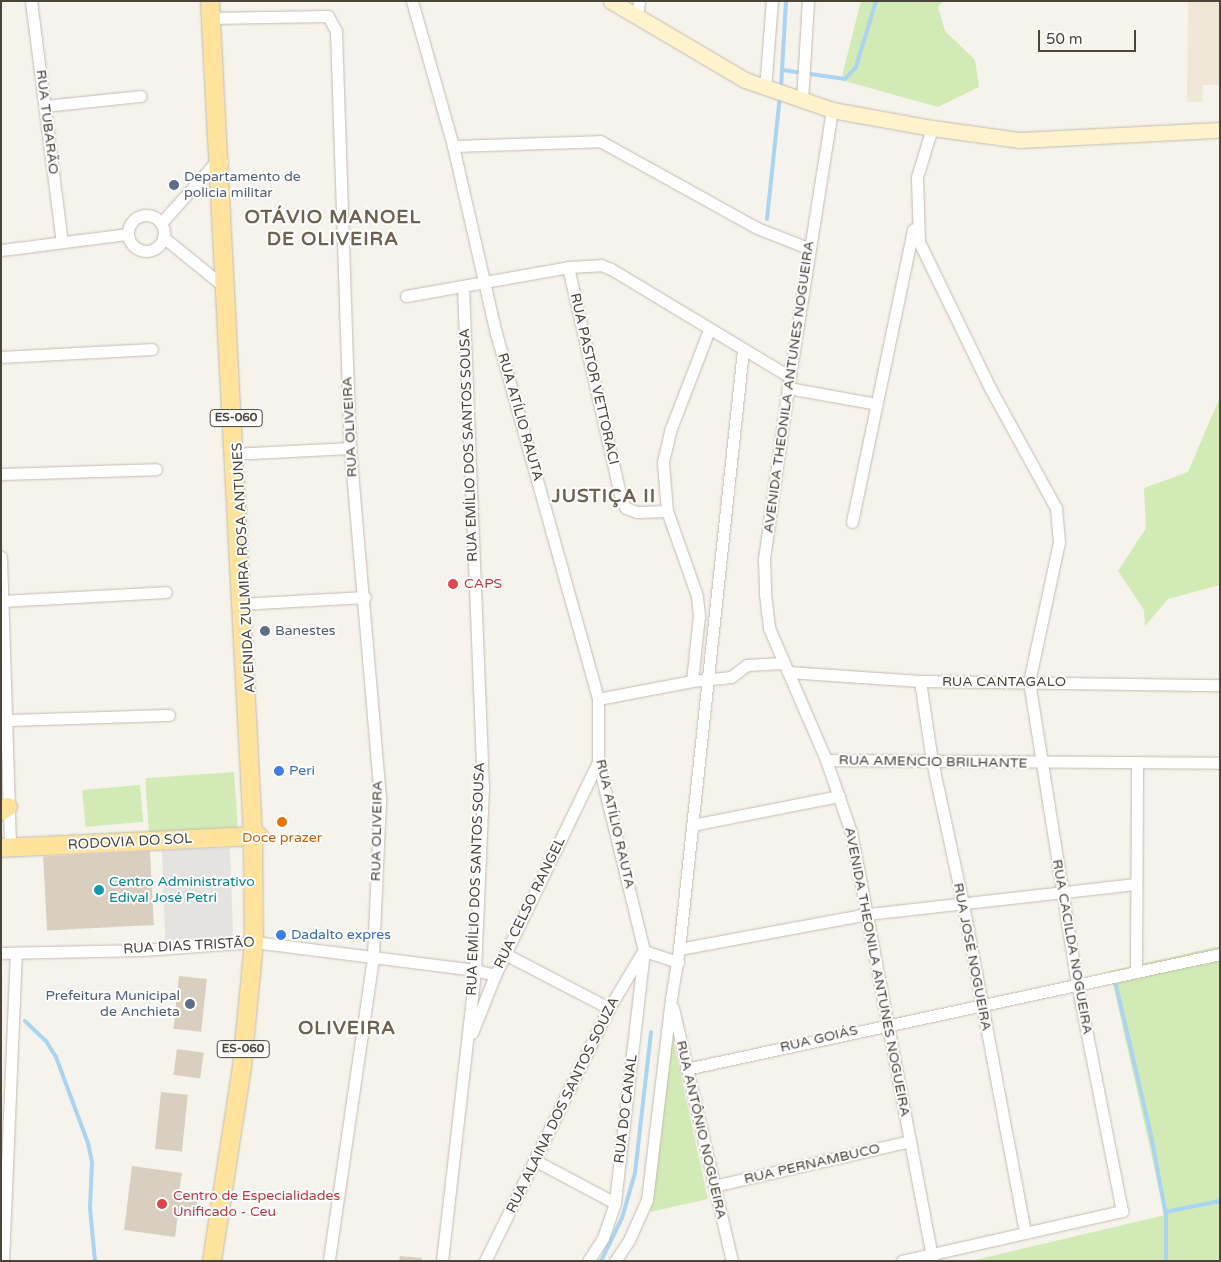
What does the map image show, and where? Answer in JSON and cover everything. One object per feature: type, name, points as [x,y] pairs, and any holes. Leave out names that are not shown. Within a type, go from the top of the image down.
[{"type":"main road","points":[[617,3],[725,70],[768,90],[832,110],[932,128],[1020,140],[1220,130]]},
{"type":"main road","name":"AVENIDA ZULMIRA ROSA ANTUNES","points":[[214,10],[226,288],[256,835]]},
{"type":"main road","name":"RODOVIA DO SOL","points":[[6,848],[256,835]]},
{"type":"main road","name":"ES-060","points":[[218,1261],[246,1075],[257,942],[256,835]]},
{"type":"main road","name":"ES-060","points":[[212,1261],[242,1067],[257,942]]},
{"type":"street","name":"RUA TUBARÃO","points":[[31,1],[62,242]]},
{"type":"street","name":"RUA ATÍLIO RAUTA","points":[[412,1],[453,146],[496,333],[598,699],[598,762],[617,826],[644,951]]},
{"type":"street","points":[[636,16],[639,1]]},
{"type":"street","points":[[768,90],[772,1]]},
{"type":"street","points":[[795,99],[803,79],[808,1]]},
{"type":"street","name":"RUA OLIVEIRA","points":[[214,10],[328,16],[335,25],[350,448],[380,801],[373,958],[329,1261]]},
{"type":"street","points":[[45,106],[140,96]]},
{"type":"street","name":"AVENIDA THEONILA ANTUNES NOGUEIRA","points":[[832,110],[808,248],[764,560],[769,628],[826,760],[852,832],[932,1258]]},
{"type":"street","points":[[852,522],[916,217],[917,177],[932,128]]},
{"type":"street","points":[[453,146],[600,141],[757,228],[808,248]]},
{"type":"street","points":[[161,223],[220,162]]},
{"type":"street","points":[[164,237],[156,248],[144,252],[132,246],[127,234],[132,221],[143,215],[156,218],[161,223],[164,237],[226,288]]},
{"type":"street","name":"RUA CACILDA NOGUEIRA","points":[[916,217],[918,242],[928,265],[1056,508],[1059,542],[1029,682],[1040,764],[1077,984],[1122,1211],[1025,1233]]},
{"type":"street","points":[[1,250],[127,234]]},
{"type":"street","points":[[406,296],[591,264],[611,269],[743,350],[789,383],[877,404]]},
{"type":"street","name":"RUA PASTOR VETTORACI","points":[[568,267],[622,502],[630,511],[667,511]]},
{"type":"street","name":"RUA EMÍLIO DOS SANTOS SOUSA","points":[[442,1261],[475,970],[483,788],[463,287]]},
{"type":"street","points":[[692,681],[699,616],[697,596],[667,511],[663,489],[667,446],[709,330]]},
{"type":"street","points":[[1,357],[152,349]]},
{"type":"street","points":[[614,1261],[629,1240],[647,1200],[670,999],[680,950],[707,678],[743,350]]},
{"type":"street","points":[[235,454],[350,448]]},
{"type":"street","points":[[1,474],[156,469]]},
{"type":"street","points":[[1,557],[8,720],[4,809],[6,848]]},
{"type":"street","points":[[2,602],[166,592]]},
{"type":"street","points":[[243,604],[364,597]]},
{"type":"street","points":[[598,699],[707,678],[731,677],[747,666],[785,668]]},
{"type":"street","name":"RUA CANTAGALO","points":[[785,668],[920,681],[1220,685]]},
{"type":"street","name":"RUA JOSÉ NOGUEIRA","points":[[920,681],[932,761],[963,904],[1025,1233]]},
{"type":"street","points":[[8,720],[169,714]]},
{"type":"street","name":"RUA AMENCIO BRILHANTE","points":[[826,760],[1040,764],[1220,763]]},
{"type":"street","name":"RUA CELSO RANGEL","points":[[467,1046],[495,975],[507,955],[598,762]]},
{"type":"street","points":[[1136,972],[1134,884],[1137,763]]},
{"type":"street","points":[[692,824],[839,796]]},
{"type":"street","points":[[680,950],[868,914],[1134,884]]},
{"type":"street","name":"RUA DIAS TRISTÃO","points":[[1,953],[143,950],[257,942],[475,970],[495,975]]},
{"type":"street","points":[[644,951],[678,962]]},
{"type":"street","name":"RUA ALAINA DOS SANTOS SOUZA","points":[[484,1261],[536,1162],[609,1008],[644,951]]},
{"type":"street","name":"RUA DO CANAL","points":[[588,1261],[603,1238],[615,1203],[644,951]]},
{"type":"street","points":[[3,1261],[16,953]]},
{"type":"street","name":"RUA GOIÁS","points":[[686,1069],[888,1023],[1220,954]]},
{"type":"street","points":[[507,955],[609,1008]]},
{"type":"street","name":"RUA ANTÔNIO NOGUEIRA","points":[[670,999],[732,1261]]},
{"type":"street","name":"RUA PERNAMBUCO","points":[[714,1186],[910,1141]]},
{"type":"street","points":[[536,1162],[615,1203]]},
{"type":"street","points":[[902,1261],[932,1258],[1025,1233]]},
{"type":"shaded area","points":[[1188,1],[1220,1],[1220,85],[1203,85],[1202,102],[1187,102]]},
{"type":"shaded area","points":[[230,848],[233,938],[165,940],[162,850]]},
{"type":"green space","points":[[861,1],[943,1],[938,7],[945,31],[975,60],[979,87],[938,107],[841,80]]},
{"type":"green space","points":[[1220,397],[1220,585],[1168,599],[1145,626],[1144,610],[1118,571],[1146,528],[1144,488],[1188,472]]},
{"type":"green space","points":[[234,772],[238,828],[149,834],[145,778]]},
{"type":"green space","points":[[140,785],[143,822],[85,827],[82,790]]},
{"type":"green space","points":[[1220,946],[1220,1261],[971,1261],[1165,1215],[1110,971]]},
{"type":"green space","points":[[672,1035],[708,1199],[650,1212]]},
{"type":"building","name":"Centro Administrativo Edival José Petri","points":[[150,851],[154,925],[47,930],[43,857]]},
{"type":"building","name":"Prefeitura Municipal de Anchieta","points":[[179,976],[207,979],[201,1032],[173,1029]]},
{"type":"building","points":[[177,1049],[204,1053],[200,1079],[173,1075]]},
{"type":"building","points":[[161,1092],[188,1095],[182,1152],[155,1149]]},
{"type":"building","name":"Centro de Especialidades Unificado - Ceu","points":[[132,1166],[182,1173],[179,1191],[198,1194],[195,1217],[178,1215],[175,1237],[124,1230]]},
{"type":"building","points":[[400,1256],[422,1258],[422,1261],[399,1261]]},
{"type":"waterway","points":[[781,88],[786,1]]},
{"type":"waterway","points":[[782,70],[845,79],[856,67],[876,1]]},
{"type":"waterway","points":[[767,219],[780,95]]},
{"type":"waterway","points":[[1116,985],[1151,1135],[1166,1216],[1166,1261]]},
{"type":"waterway","points":[[25,1021],[46,1041],[56,1057],[88,1143],[92,1162],[90,1208],[95,1261]]},
{"type":"waterway","points":[[601,1261],[622,1218],[635,1173],[651,1032]]},
{"type":"waterway","points":[[1165,1212],[1220,1201]]},
{"type":"place","name":"Departamento de policia militar","points":[[174,185]]},
{"type":"place","name":"CAPS","points":[[453,584]]},
{"type":"place","name":"Banestes","points":[[265,631]]},
{"type":"place","name":"Peri","points":[[279,771]]},
{"type":"place","name":"Doce prazer","points":[[282,822]]},
{"type":"place","name":"Centro Administrativo Edival José Petri","points":[[99,890]]},
{"type":"place","name":"Dadalto expres","points":[[281,935]]},
{"type":"place","name":"Prefeitura Municipal de Anchieta","points":[[190,1004]]},
{"type":"place","name":"Centro de Especialidades Unificado - Ceu","points":[[162,1204]]},
{"type":"district","name":"OTÁVIO MANOEL DE OLIVEIRA","points":[[333,229]]},
{"type":"district","name":"JUSTIÇA II","points":[[604,497]]},
{"type":"district","name":"OLIVEIRA","points":[[347,1029]]}]
